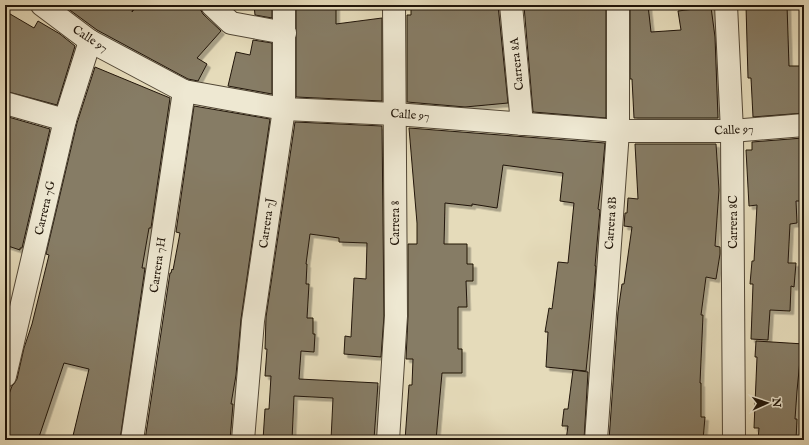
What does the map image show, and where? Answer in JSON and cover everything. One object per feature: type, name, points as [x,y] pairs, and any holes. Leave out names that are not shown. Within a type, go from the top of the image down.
[{"type":"street","name":"Calle 97","points":[[42,5],[90,42],[184,91],[284,109],[395,114],[618,131],[732,131],[804,125]]},
{"type":"street","points":[[212,5],[231,22],[285,33]]},
{"type":"street","name":"Carrera 7J","points":[[243,440],[253,320],[284,109],[284,5]]},
{"type":"street","name":"Carrera 8","points":[[388,440],[396,316],[394,5]]},
{"type":"street","name":"Carrera 8A","points":[[511,5],[522,124]]},
{"type":"street","name":"Carrera 8B","points":[[596,440],[618,131],[618,5]]},
{"type":"street","name":"Carrera 8C","points":[[726,5],[732,131],[734,440]]},
{"type":"street","name":"Carrera 7G","points":[[5,376],[65,120],[90,42]]},
{"type":"street","name":"Carrera 7H","points":[[132,440],[184,91]]},
{"type":"street","points":[[5,103],[65,120]]},
{"type":"building","points":[[63,5],[134,5],[132,12],[138,5],[200,5],[200,9],[203,14],[221,31],[197,58],[207,64],[198,81],[188,79],[97,30]]},
{"type":"building","points":[[254,5],[272,5],[272,18],[255,15]]},
{"type":"building","points":[[296,5],[336,5],[336,24],[382,18],[382,101],[296,97]]},
{"type":"building","points":[[411,5],[498,5],[508,103],[465,107],[407,102],[407,15],[411,15]]},
{"type":"building","points":[[606,5],[606,118],[533,112],[524,6]]},
{"type":"building","points":[[630,5],[648,5],[651,32],[681,30],[678,11],[711,7],[715,37],[718,118],[634,118],[632,79],[630,79]]},
{"type":"building","points":[[787,5],[789,66],[804,66],[804,113],[753,117],[751,78],[748,78],[746,6]]},
{"type":"building","points":[[5,11],[34,28],[38,21],[60,34],[75,46],[57,105],[5,91]]},
{"type":"building","points":[[253,40],[272,43],[272,94],[228,86],[236,52],[250,55]]},
{"type":"building","points":[[95,67],[170,98],[151,228],[149,228],[142,268],[145,268],[120,440],[72,440],[89,369],[64,363],[38,440],[5,440],[5,405],[12,386],[17,379],[24,348],[32,324],[49,255],[46,254],[77,123]]},
{"type":"building","points":[[194,106],[270,119],[241,319],[236,375],[231,404],[233,404],[230,440],[145,440],[170,273],[172,269],[173,270],[180,233],[176,232]]},
{"type":"building","points":[[5,116],[50,129],[22,248],[20,248],[20,250],[5,245]]},
{"type":"building","points":[[295,122],[382,126],[384,316],[381,357],[344,354],[345,336],[351,337],[354,278],[366,279],[367,243],[339,242],[339,238],[310,234],[306,264],[306,284],[309,284],[307,318],[313,318],[313,334],[315,334],[314,352],[301,351],[299,379],[378,383],[374,439],[331,440],[333,398],[294,396],[292,440],[263,440],[265,409],[269,409],[271,376],[265,376],[267,349],[265,349],[266,317]]},
{"type":"building","points":[[409,128],[605,143],[598,209],[600,210],[596,266],[586,371],[546,367],[548,332],[545,332],[549,308],[552,309],[558,262],[568,263],[574,203],[560,201],[563,173],[503,165],[497,208],[472,204],[472,206],[445,203],[444,244],[467,244],[467,264],[473,264],[473,281],[466,281],[467,307],[458,307],[458,349],[462,349],[462,373],[442,373],[436,440],[405,440],[409,385],[412,385],[413,359],[406,359],[408,316],[408,244],[417,244],[417,223]]},
{"type":"building","points":[[803,138],[804,201],[796,201],[797,223],[790,224],[788,263],[796,263],[794,287],[791,286],[790,311],[770,310],[768,340],[751,339],[753,284],[750,284],[752,261],[754,261],[757,205],[749,206],[746,150],[752,150],[752,142]]},
{"type":"building","points":[[635,144],[716,144],[719,190],[715,246],[720,247],[720,254],[716,279],[706,277],[701,315],[703,315],[700,383],[701,417],[705,417],[703,440],[609,440],[618,312],[622,284],[624,284],[632,227],[624,226],[625,213],[627,213],[628,198],[638,199]]},
{"type":"building","points":[[756,341],[804,344],[804,360],[800,360],[797,391],[795,419],[797,419],[796,440],[758,440],[759,428],[754,428],[757,357],[755,357]]},
{"type":"building","points":[[573,370],[588,372],[584,440],[566,440],[568,426],[562,426],[564,409],[568,409]]}]
